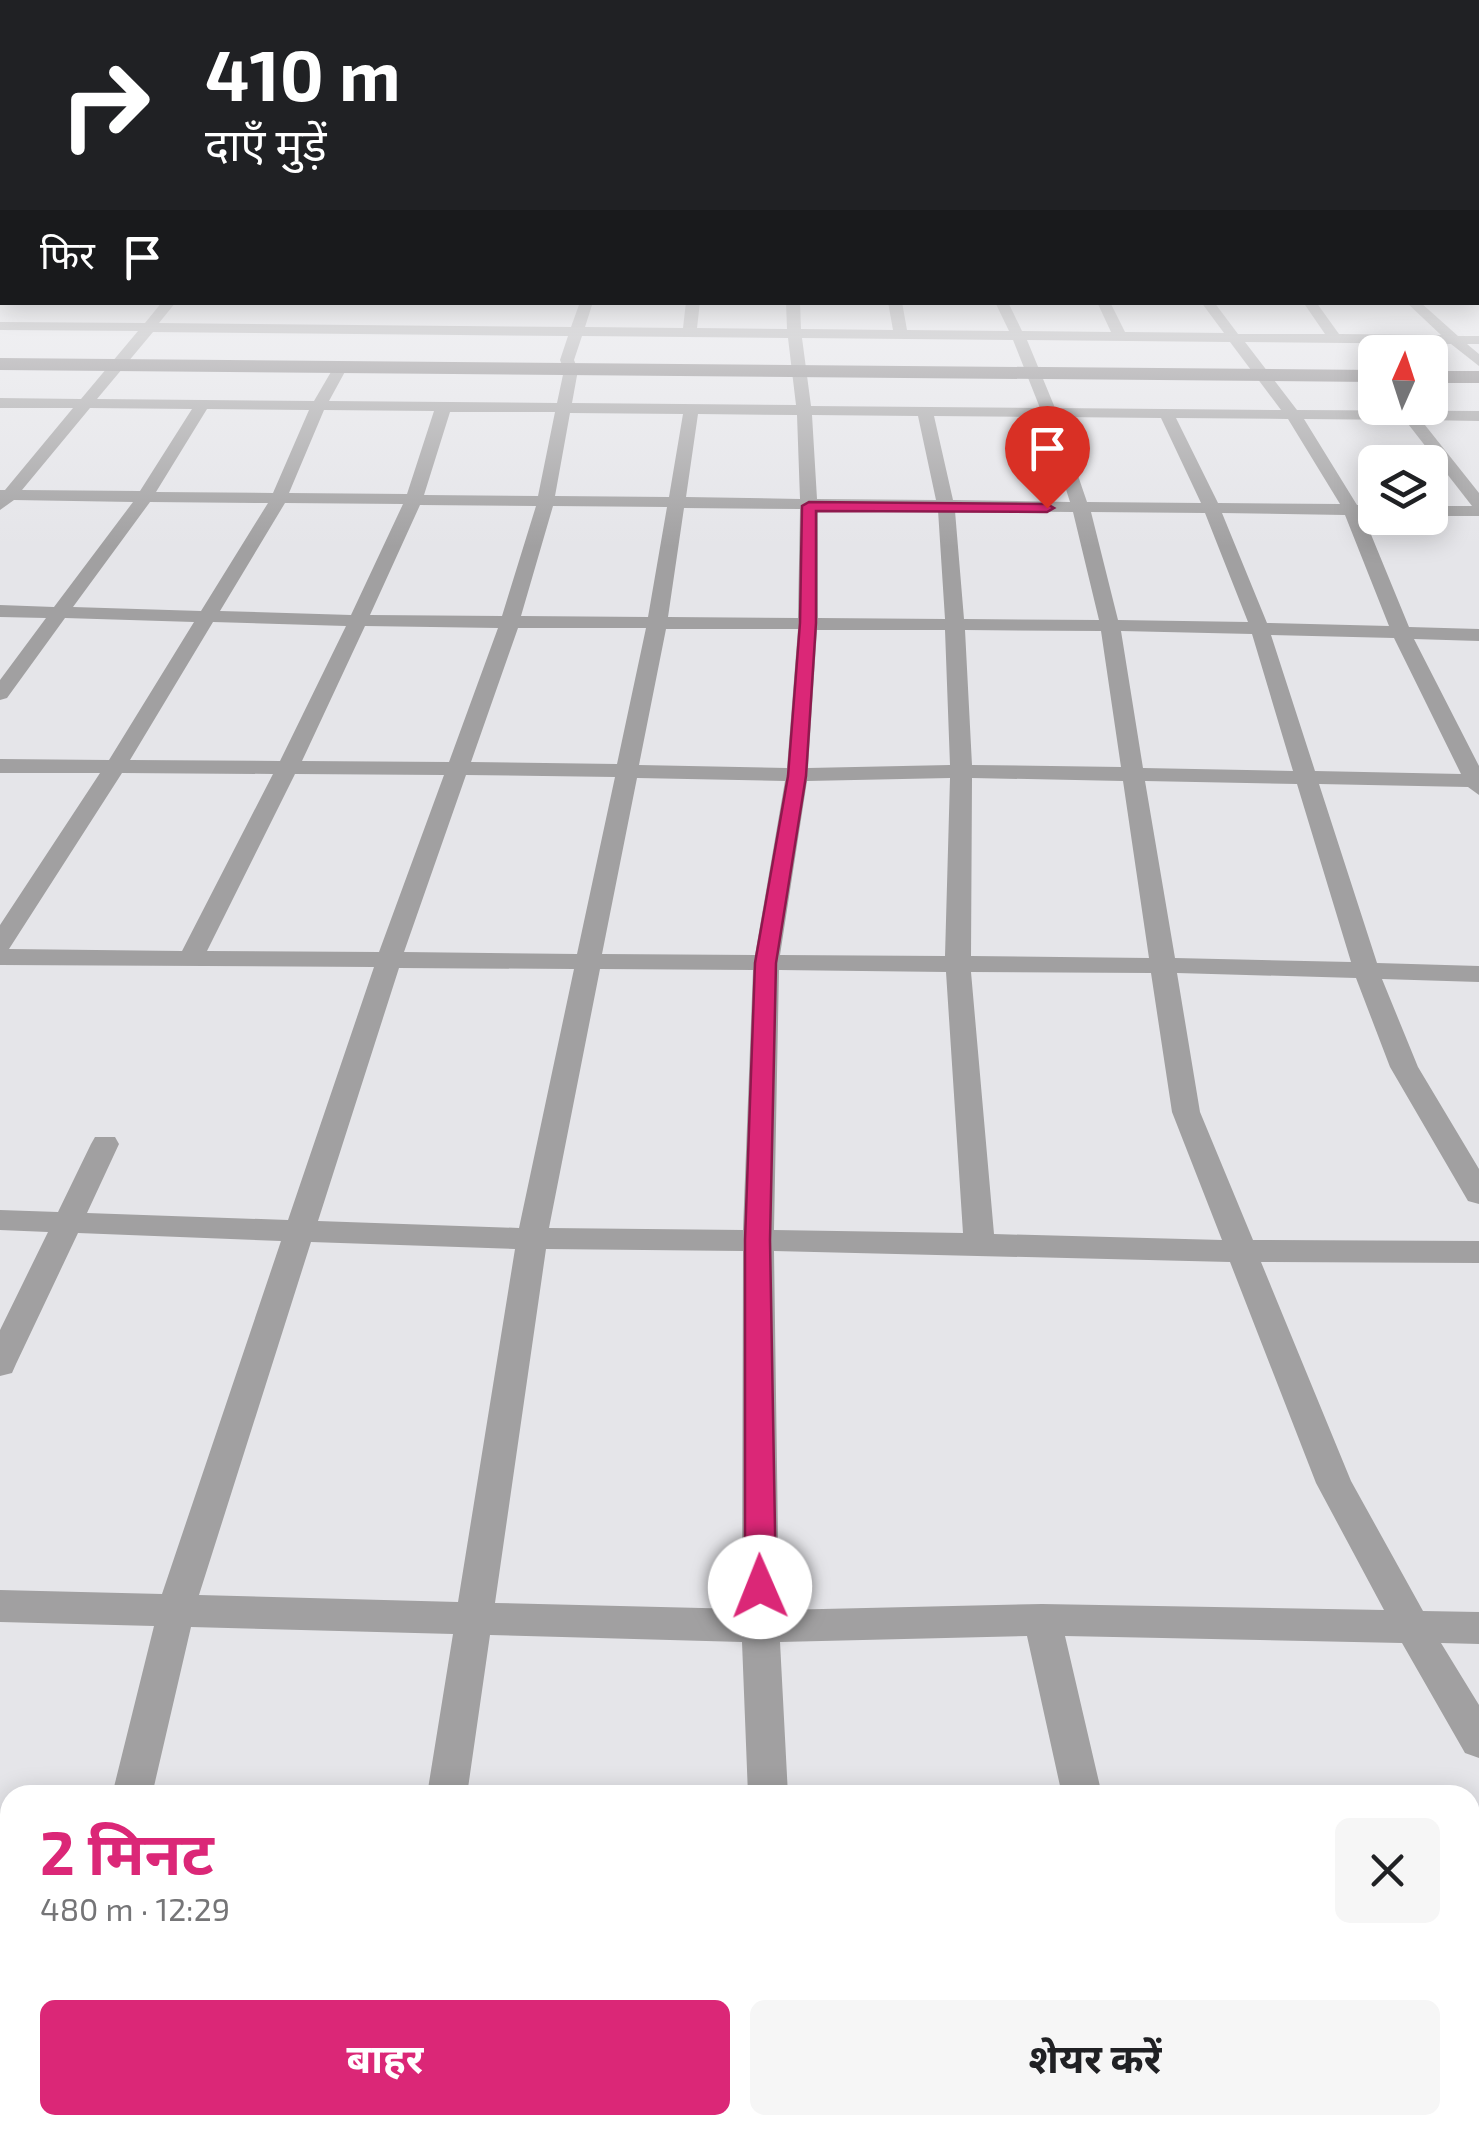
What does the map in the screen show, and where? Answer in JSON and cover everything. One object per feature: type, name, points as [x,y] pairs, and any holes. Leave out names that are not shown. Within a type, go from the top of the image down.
[{"type":"street","points":[[3,499],[134,348]]},
{"type":"street","points":[[134,1785],[177,1611],[389,960],[510,622],[545,503],[565,410],[571,348]]},
{"type":"street","points":[[768,1785],[761,1626],[758,1240],[766,963],[797,776],[808,623],[809,506],[802,371],[797,348]]},
{"type":"street","points":[[1023,348],[1036,373],[1080,508],[1110,626],[1186,1112],[1334,1483],[1479,1740]]},
{"type":"street","points":[[0,766],[797,776],[962,771],[1478,783],[1402,634],[1352,510],[1294,416],[1243,348]]},
{"type":"street","points":[[0,364],[1358,376]]},
{"type":"street","points":[[0,944],[114,770],[278,500],[318,407],[340,368]]},
{"type":"street","points":[[1448,377],[1479,377]]},
{"type":"street","points":[[0,403],[1358,416]]},
{"type":"street","points":[[0,694],[144,498],[202,406]]},
{"type":"street","points":[[190,959],[288,770],[425,474],[442,408]]},
{"type":"street","points":[[448,1785],[532,1238],[657,622],[691,411]]},
{"type":"street","points":[[925,412],[946,508],[955,626],[962,771],[958,964],[978,1244]]},
{"type":"street","points":[[1166,415],[1212,509],[1260,629],[1366,970],[1404,1066],[1479,1194]]},
{"type":"street","points":[[1448,416],[1479,416]]},
{"type":"street","points":[[1417,425],[1479,508]]},
{"type":"street","points":[[3,499],[1358,510]]},
{"type":"street","points":[[1448,509],[1479,508]]},
{"type":"street","points":[[0,612],[1479,634]]},
{"type":"street","points":[[0,957],[1162,966],[1479,974]]},
{"type":"street","points":[[0,1364],[105,1144]]},
{"type":"street","points":[[0,1220],[532,1238],[1240,1252],[1479,1252]]},
{"type":"street","points":[[0,1606],[761,1626],[1042,1620],[1479,1628]]},
{"type":"street","points":[[1042,1620],[1080,1785]]},
{"type":"route","points":[[760,1587],[758,1240],[766,963],[797,776],[808,623],[809,506],[1047,508]]}]
